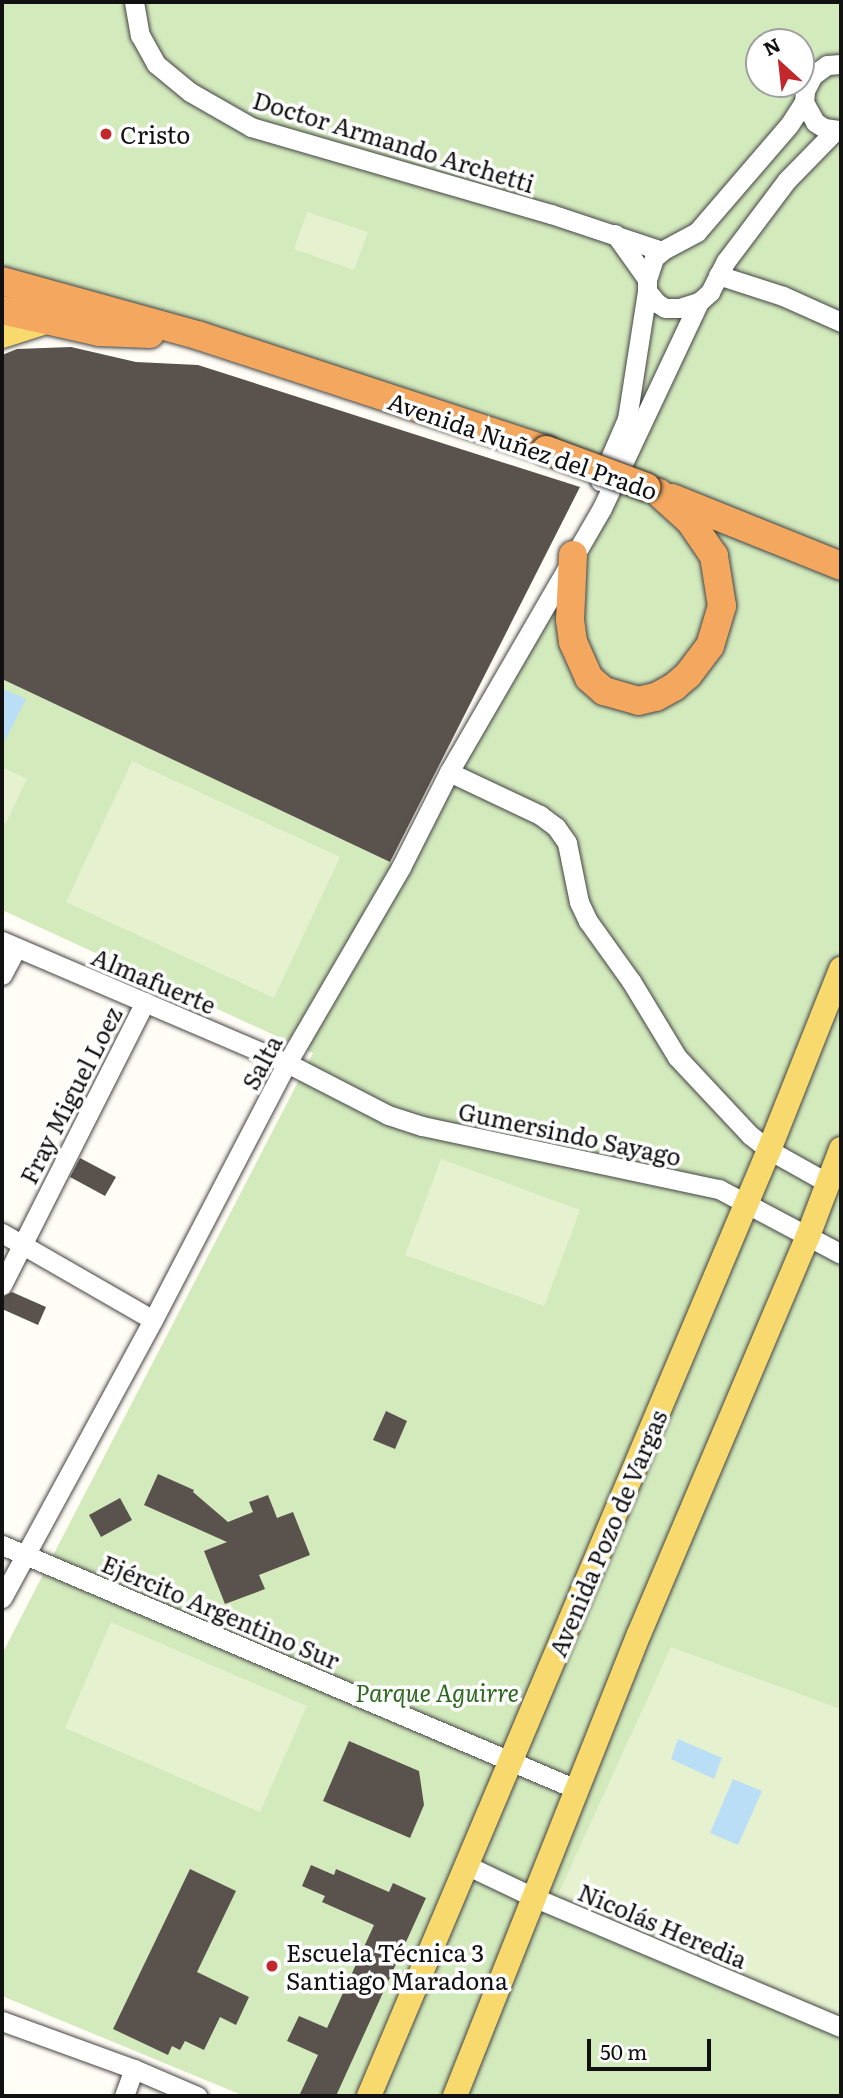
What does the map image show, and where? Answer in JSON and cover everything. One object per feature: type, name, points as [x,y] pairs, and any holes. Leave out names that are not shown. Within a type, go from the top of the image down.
[{"type":"highway","name":"Avenida Nuñez del Prado","points":[[2,281],[200,337],[546,450],[841,566]]},
{"type":"highway","name":"Avenida Nuñez del Prado","points":[[2,310],[99,332],[200,337]]},
{"type":"highway","points":[[573,555],[570,620],[573,642],[589,678],[604,691],[638,701],[656,697],[688,676],[710,646],[722,606],[714,556],[690,522],[652,490]]},
{"type":"main road","points":[[2,336],[49,321]]},
{"type":"main road","name":"Avenida Pozo de Vargas","points":[[369,2096],[769,1150],[841,969]]},
{"type":"main road","points":[[454,2096],[576,1789],[808,1236],[841,1149]]},
{"type":"street","name":"Doctor Armando Archetti","points":[[134,2],[140,35],[156,64],[190,92],[251,127],[614,233],[662,250]]},
{"type":"street","points":[[573,555],[626,419],[651,264],[662,250],[683,241],[706,222],[789,125],[804,102],[805,91],[813,75],[827,65],[841,64]]},
{"type":"street","points":[[573,555],[602,508],[699,302],[710,292],[722,268],[802,161],[838,131],[814,121],[804,102]]},
{"type":"street","points":[[614,233],[637,261],[657,303],[665,308],[679,308],[699,302]]},
{"type":"street","points":[[722,268],[841,322]]},
{"type":"street","name":"Salta","points":[[2,1598],[153,1321],[287,1063],[401,867],[449,772],[573,555]]},
{"type":"street","points":[[449,772],[540,816],[555,827],[567,843],[579,902],[588,921],[620,963],[665,1040],[711,1098],[769,1150],[828,1183]]},
{"type":"street","points":[[2,975],[9,945]]},
{"type":"street","name":"Almafuerte","points":[[9,945],[287,1063]]},
{"type":"street","name":"Fray Miguel Loez","points":[[2,1284],[145,1002]]},
{"type":"street","name":"Gumersindo Sayago","points":[[287,1063],[362,1103],[422,1126],[719,1189],[841,1254]]},
{"type":"street","points":[[2,1233],[153,1321]]},
{"type":"street","name":"Ejército Argentino Sur","points":[[2,1545],[576,1789]]},
{"type":"street","name":"Nicolás Heredia","points":[[466,1865],[533,1897],[841,2028]]},
{"type":"street","points":[[2,2021],[134,2069],[197,2096]]},
{"type":"street","points":[[124,2096],[134,2069]]},
{"type":"green space","name":"Parque Aguirre","points":[[2,2],[841,2],[841,2096],[244,2096],[2,1996],[2,1654],[313,1053],[2,910],[2,679],[401,867],[634,464],[2,270]]},
{"type":"green space","points":[[307,212],[368,232],[354,270],[294,249]]},
{"type":"green space","points":[[132,761],[340,857],[274,998],[66,902]]},
{"type":"green space","points":[[2,767],[27,779],[6,823],[2,821]]},
{"type":"green space","points":[[441,1159],[580,1210],[544,1306],[405,1255]]},
{"type":"green space","points":[[111,1622],[307,1706],[260,1812],[65,1728]]},
{"type":"green space","points":[[671,1647],[841,1709],[841,2026],[556,1899]]},
{"type":"water","points":[[3,689],[26,699],[5,741],[2,739]]},
{"type":"water","points":[[678,1739],[722,1758],[714,1779],[671,1759]]},
{"type":"water","points":[[733,1779],[762,1791],[738,1845],[710,1833]]},
{"type":"building","points":[[71,347],[136,362],[198,365],[580,487],[390,862],[2,679],[2,355],[17,349]]},
{"type":"building","points":[[80,1158],[116,1177],[105,1196],[70,1177]]},
{"type":"building","points":[[12,1292],[46,1307],[38,1325],[2,1309],[3,1297]]},
{"type":"building","points":[[386,1411],[407,1421],[395,1449],[373,1440]]},
{"type":"building","points":[[158,1474],[194,1490],[193,1492],[228,1522],[253,1512],[249,1502],[268,1495],[277,1518],[293,1512],[310,1555],[259,1575],[265,1589],[225,1604],[204,1551],[227,1542],[144,1505]]},
{"type":"building","points":[[120,1498],[132,1520],[101,1537],[89,1515]]},
{"type":"building","points":[[349,1741],[419,1771],[424,1805],[410,1838],[323,1801]]},
{"type":"building","points":[[311,1865],[334,1875],[336,1869],[389,1892],[393,1883],[426,1898],[336,2096],[299,2096],[318,2055],[287,2041],[299,2016],[327,2028],[374,1925],[322,1902],[325,1896],[302,1886]]},
{"type":"building","points":[[190,1869],[236,1891],[197,1972],[249,1997],[236,2025],[220,2017],[204,2050],[185,2041],[180,2050],[172,2046],[168,2055],[113,2029]]},
{"type":"place","name":"Cristo","points":[[106,134]]},
{"type":"place","name":"Escuela Técnica 3 Santiago Maradona","points":[[272,1966]]}]
